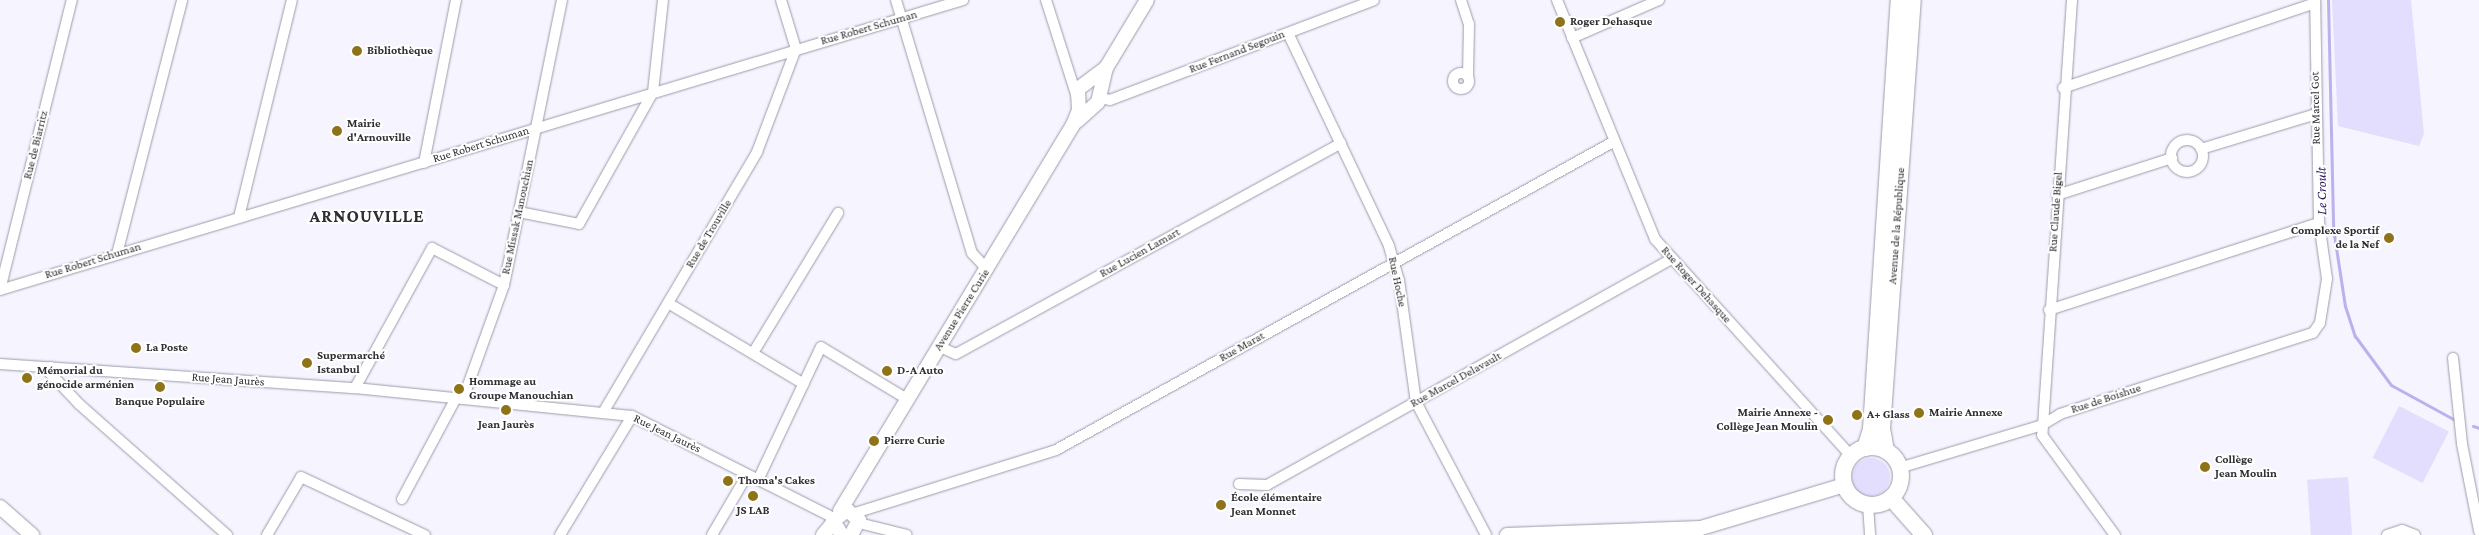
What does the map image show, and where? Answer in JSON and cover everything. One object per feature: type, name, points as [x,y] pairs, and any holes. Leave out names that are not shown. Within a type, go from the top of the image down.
[{"type":"main road","name":"Avenue Pierre Curie","points":[[823,535],[847,521],[907,399],[988,270],[1073,125],[1086,93],[1106,68],[1146,0]]},
{"type":"main road","name":"Avenue de la République","points":[[1858,452],[1871,429],[1899,0]]},
{"type":"main road","name":"Avenue de la République","points":[[1886,451],[1882,429],[1913,0]]},
{"type":"main road","points":[[1886,451],[1899,468],[1898,487],[1891,498],[1868,505],[1853,499],[1844,485],[1844,470],[1858,452],[1886,451]]},
{"type":"main road","points":[[1507,535],[1701,528],[1844,485]]},
{"type":"main road","points":[[1891,498],[1924,535]]},
{"type":"main road","points":[[0,507],[32,535]]},
{"type":"street","name":"Rue de Biarritz","points":[[0,290],[72,0]]},
{"type":"street","points":[[117,254],[182,0]]},
{"type":"street","points":[[239,217],[292,0]]},
{"type":"street","points":[[424,163],[456,0]]},
{"type":"street","name":"Rue Missak Manouchian","points":[[460,399],[504,285],[562,0]]},
{"type":"street","points":[[519,212],[579,224],[653,92],[663,0]]},
{"type":"street","points":[[781,0],[796,49]]},
{"type":"street","points":[[896,0],[972,253],[988,270]]},
{"type":"street","name":"Rue Robert Schuman","points":[[0,290],[962,0]]},
{"type":"street","points":[[1046,0],[1086,93]]},
{"type":"street","name":"Rue Fernand Segouin","points":[[1086,93],[1110,100],[1374,0]]},
{"type":"street","points":[[1461,0],[1469,24],[1468,77]]},
{"type":"street","name":"Rue Roger Dehasque","points":[[1557,0],[1643,216],[1670,260],[1858,452]]},
{"type":"street","points":[[1572,38],[1660,0]]},
{"type":"street","name":"Rue Claude Bigel","points":[[2042,425],[2064,88],[2072,0]]},
{"type":"street","points":[[2064,88],[2315,1]]},
{"type":"street","name":"Rue Marcel Got","points":[[2314,333],[2320,323],[2327,279],[2319,222],[2315,1]]},
{"type":"street","name":"Rue Hoche","points":[[1288,33],[1395,262],[1416,402],[1486,535]]},
{"type":"street","name":"Rue de Trouville","points":[[604,411],[757,152],[796,49]]},
{"type":"street","points":[[2202,149],[2316,114]]},
{"type":"street","points":[[2058,195],[2172,158],[2180,142],[2190,140],[2202,149]]},
{"type":"street","name":"Rue Marat","points":[[847,521],[1056,450],[1613,142]]},
{"type":"street","name":"Rue Lucien Lamart","points":[[940,347],[956,354],[1341,143]]},
{"type":"street","points":[[2172,158],[2177,168],[2192,171],[2200,164],[2202,149]]},
{"type":"street","points":[[753,353],[838,213]]},
{"type":"street","points":[[2049,310],[2319,222]]},
{"type":"street","points":[[355,388],[432,248],[504,285]]},
{"type":"street","name":"Rue Marcel Delavault","points":[[1239,484],[1267,485],[1670,260]]},
{"type":"street","points":[[668,303],[804,384]]},
{"type":"street","name":"Rue de Boishue","points":[[1899,468],[2042,425],[2060,414],[2314,333]]},
{"type":"street","points":[[758,480],[821,347],[907,399]]},
{"type":"street","points":[[2453,358],[2462,444],[2479,531]]},
{"type":"street","name":"Rue Jean Jaurès","points":[[0,364],[355,388],[604,411],[632,416],[747,475],[847,521],[906,535]]},
{"type":"street","points":[[51,368],[50,373],[79,404],[227,535]]},
{"type":"street","points":[[402,499],[460,399]]},
{"type":"street","points":[[560,535],[632,416]]},
{"type":"street","points":[[2042,425],[2042,435],[2067,473],[2115,535]]},
{"type":"street","points":[[712,535],[747,475]]},
{"type":"street","points":[[266,535],[301,477],[425,535]]},
{"type":"street","points":[[1868,505],[1870,535]]},
{"type":"street","points":[[1864,535],[1868,522]]},
{"type":"street","points":[[2387,535],[2402,530],[2415,535]]},
{"type":"shaded area","points":[[2332,0],[2411,0],[2424,134],[2419,146],[2338,126]]},
{"type":"shaded area","points":[[2399,406],[2449,431],[2423,483],[2373,458]]},
{"type":"shaded area","points":[[1871,458],[1885,463],[1890,477],[1885,491],[1871,496],[1857,491],[1852,477],[1857,463]]},
{"type":"shaded area","points":[[2348,477],[2352,535],[2311,535],[2307,480]]},
{"type":"waterway","name":"Le Croult","points":[[2328,0],[2333,228],[2345,306],[2355,336],[2391,385],[2455,420]]},
{"type":"waterway","name":"Le Croult","points":[[2473,426],[2479,428]]},
{"type":"place","name":"Roger Dehasque","points":[[1560,22]]},
{"type":"place","name":"Bibliothèque","points":[[357,51]]},
{"type":"place","name":"Mairie d'Arnouville","points":[[337,131]]},
{"type":"place","name":"Complexe Sportif de la Nef","points":[[2389,238]]},
{"type":"place","name":"La Poste","points":[[136,348]]},
{"type":"place","name":"Supermarché Istanbul","points":[[307,363]]},
{"type":"place","name":"D-A Auto","points":[[887,371]]},
{"type":"place","name":"Mémorial du génocide arménien","points":[[27,378]]},
{"type":"place","name":"Banque Populaire","points":[[160,387]]},
{"type":"place","name":"Hommage au Groupe Manouchian","points":[[459,389]]},
{"type":"place","name":"Jean Jaurès","points":[[506,410]]},
{"type":"place","name":"Mairie Annexe","points":[[1919,413]]},
{"type":"place","name":"A+ Glass","points":[[1857,415]]},
{"type":"place","name":"Mairie Annexe - Collège Jean Moulin","points":[[1828,420]]},
{"type":"place","name":"Pierre Curie","points":[[874,441]]},
{"type":"place","name":"Collège Jean Moulin","points":[[2205,467]]},
{"type":"place","name":"Thoma's Cakes","points":[[728,481]]},
{"type":"place","name":"JS LAB","points":[[753,496]]},
{"type":"place","name":"École élémentaire Jean Monnet","points":[[1221,505]]},
{"type":"district","name":"ARNOUVILLE","points":[[367,216]]}]
